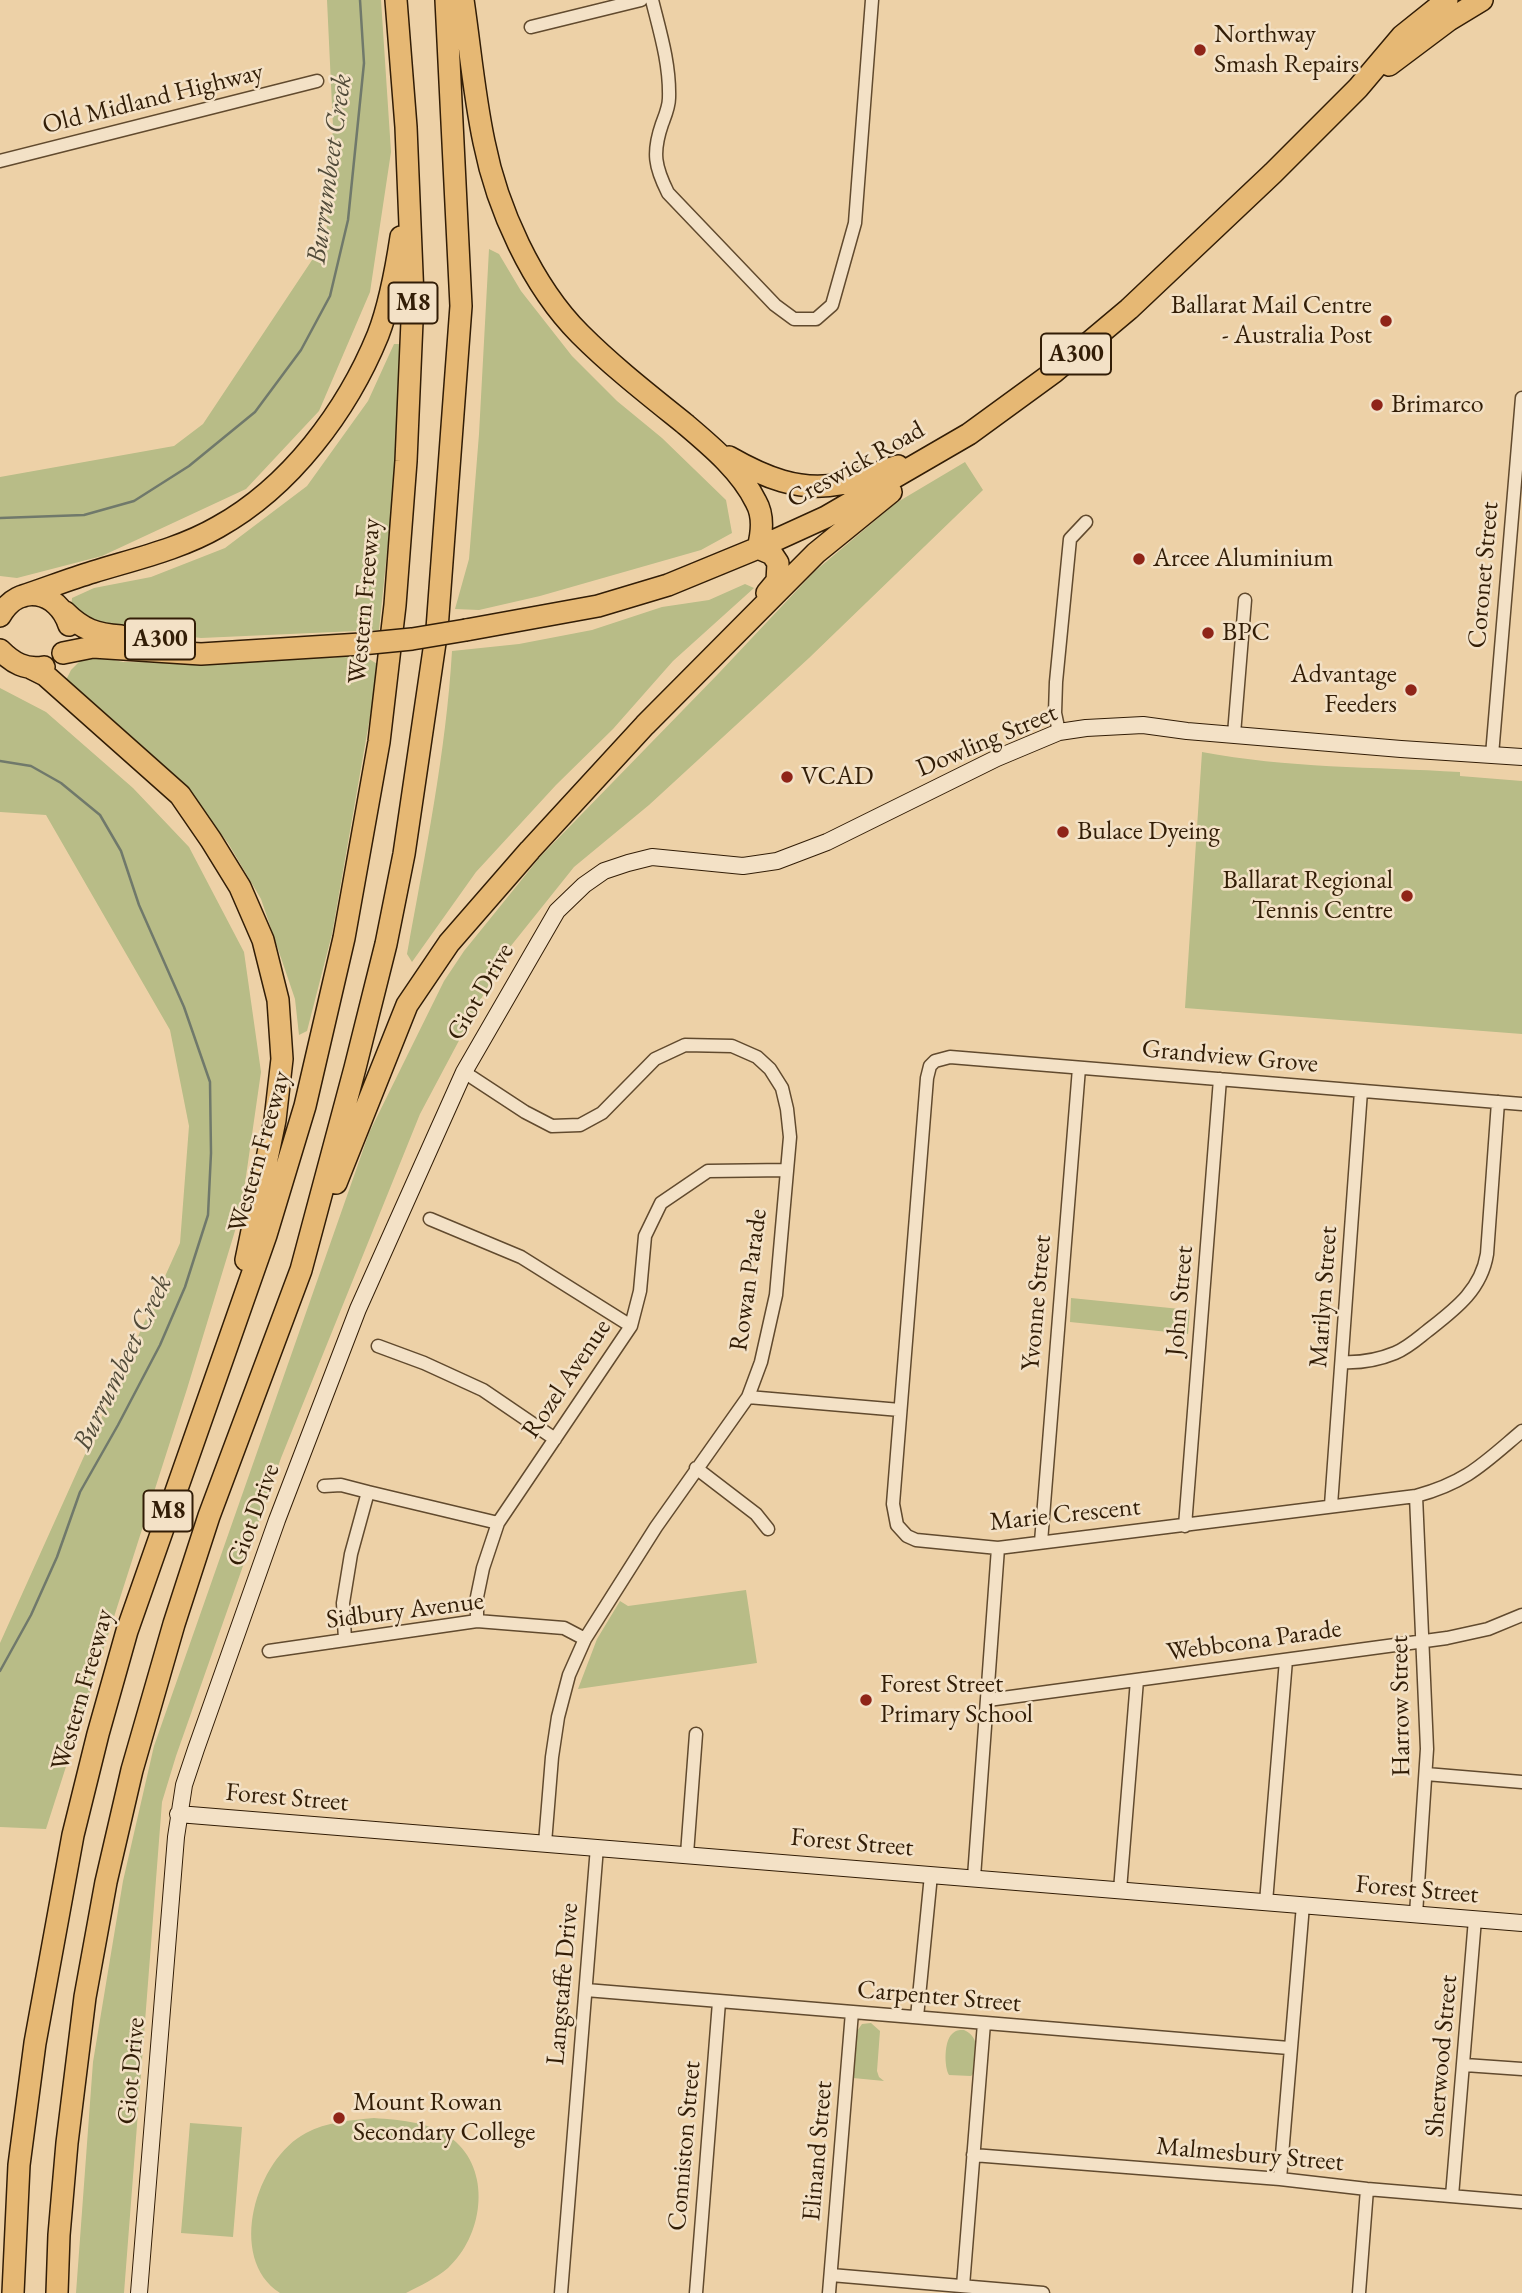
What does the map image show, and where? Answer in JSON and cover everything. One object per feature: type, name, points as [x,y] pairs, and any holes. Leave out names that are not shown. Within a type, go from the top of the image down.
[{"type":"highway","name":"Western Freeway","points":[[13,2293],[19,2165],[35,2043],[73,1835],[127,1631],[266,1235],[305,1106],[344,938],[379,742],[395,605],[406,461],[413,298],[396,0]]},
{"type":"highway","name":"M8","points":[[57,2293],[67,2143],[85,1997],[106,1882],[132,1770],[174,1624],[209,1516],[301,1270],[386,944],[404,854],[437,629],[461,306],[446,0]]},
{"type":"highway","points":[[463,0],[484,142],[494,181],[517,240],[544,288],[577,332],[614,367],[712,448],[746,484],[758,504],[762,527],[758,548],[776,558],[779,572],[777,581],[727,641]]},
{"type":"highway","name":"Creswick Road","points":[[63,653],[93,648],[201,654],[361,644],[466,630],[598,606],[668,585],[826,517],[969,434],[1054,372],[1129,309],[1358,88],[1402,36],[1447,0]]},
{"type":"highway","name":"Creswick Road","points":[[1358,88],[1449,20],[1482,0]]},
{"type":"highway","points":[[1,614],[12,601],[23,596],[160,552],[218,527],[265,494],[310,450],[341,407],[378,335],[395,276],[408,190]]},
{"type":"highway","points":[[712,448],[760,475],[816,488],[841,484],[935,454]]},
{"type":"highway","points":[[301,1270],[407,1005],[449,943],[538,840],[727,641],[762,610],[816,553],[935,454]]},
{"type":"highway","name":"A300","points":[[23,596],[46,597],[65,612]]},
{"type":"highway","points":[[63,653],[69,637],[65,612]]},
{"type":"highway","name":"Creswick Road","points":[[65,612],[77,624],[99,635],[263,650]]},
{"type":"highway","points":[[1,650],[11,661],[45,675],[180,795],[240,887],[263,940],[278,1000],[282,1059],[275,1120],[223,1360]]},
{"type":"highway","name":"A300","points":[[31,668],[46,666],[63,653]]},
{"type":"highway","points":[[6,2293],[7,2259],[19,2165]]},
{"type":"street","points":[[531,27],[641,0]]},
{"type":"street","points":[[652,0],[669,82],[669,103],[656,150],[658,173],[668,193],[775,304],[794,319],[816,319],[832,305],[855,223],[872,0]]},
{"type":"street","name":"Old Midland Highway","points":[[0,161],[317,81]]},
{"type":"street","name":"Coronet Street","points":[[1492,755],[1522,398]]},
{"type":"street","points":[[1059,732],[1055,713],[1056,682],[1070,539],[1086,523]]},
{"type":"street","points":[[1234,734],[1245,600]]},
{"type":"street","name":"Dowling Street","points":[[653,858],[743,866],[777,861],[827,842],[997,758],[1059,732],[1109,725],[1143,725],[1522,757]]},
{"type":"street","name":"Giot Drive","points":[[139,2293],[178,1814],[196,1749],[277,1520],[358,1309],[464,1072],[557,911],[584,885],[604,872],[653,858]]},
{"type":"street","name":"Rowan Parade","points":[[464,1072],[525,1112],[552,1126],[580,1125],[602,1112],[655,1059],[685,1045],[733,1046],[757,1057],[770,1069],[782,1088],[787,1109],[789,1137],[776,1295],[761,1362],[748,1397],[696,1468],[585,1639],[569,1675],[558,1717],[551,1758],[545,1843]]},
{"type":"street","name":"Grandview Grove","points":[[931,1056],[1522,1104]]},
{"type":"street","name":"Marie Crescent","points":[[931,1056],[927,1078],[893,1508],[902,1532],[909,1537],[922,1541],[998,1548],[1416,1496],[1444,1488],[1474,1472],[1522,1431]]},
{"type":"street","name":"Yvonne Street","points":[[1041,1542],[1079,1068]]},
{"type":"street","name":"John Street","points":[[1185,1526],[1220,1079]]},
{"type":"street","name":"Marilyn Street","points":[[1331,1505],[1361,1091]]},
{"type":"street","points":[[1342,1362],[1360,1363],[1397,1352],[1411,1344],[1453,1311],[1478,1283],[1485,1268],[1487,1254],[1497,1102]]},
{"type":"street","name":"Rozel Avenue","points":[[477,1621],[477,1597],[483,1567],[498,1523],[631,1326],[640,1291],[645,1236],[661,1203],[708,1171],[787,1170]]},
{"type":"street","points":[[430,1219],[521,1257],[631,1326]]},
{"type":"street","points":[[379,1346],[483,1390],[555,1439]]},
{"type":"street","points":[[748,1397],[900,1410]]},
{"type":"street","points":[[696,1468],[756,1514],[768,1529]]},
{"type":"street","points":[[324,1486],[341,1485],[498,1523]]},
{"type":"street","points":[[345,1640],[343,1603],[351,1554],[368,1492]]},
{"type":"street","name":"Harrow Street","points":[[1416,1496],[1426,1774],[1416,1914]]},
{"type":"street","points":[[974,1877],[998,1548]]},
{"type":"street","name":"Webbcona Parade","points":[[988,1700],[1423,1641],[1488,1629],[1522,1615]]},
{"type":"street","name":"Sidbury Avenue","points":[[269,1651],[477,1621],[564,1628],[585,1639]]},
{"type":"street","points":[[1266,1902],[1286,1660]]},
{"type":"street","points":[[1120,1889],[1137,1680]]},
{"type":"street","points":[[687,1854],[696,1734]]},
{"type":"street","points":[[1426,1774],[1522,1782]]},
{"type":"street","name":"Forest Street","points":[[178,1814],[1522,1923]]},
{"type":"street","name":"Langstaffe Drive","points":[[561,2293],[597,1847]]},
{"type":"street","points":[[917,2017],[931,1875]]},
{"type":"street","points":[[1280,2179],[1303,1905]]},
{"type":"street","name":"Sherwood Street","points":[[1452,2196],[1465,2065],[1475,1919]]},
{"type":"street","name":"Carpenter Street","points":[[586,1990],[1289,2048]]},
{"type":"street","name":"Conniston Street","points":[[696,2293],[719,2002]]},
{"type":"street","name":"Elinand Street","points":[[829,2293],[852,2012]]},
{"type":"street","points":[[963,2286],[984,2023]]},
{"type":"street","points":[[1465,2065],[1522,2069]]},
{"type":"street","name":"Malmesbury Street","points":[[974,2155],[1280,2179],[1522,2202]]},
{"type":"street","points":[[1359,2293],[1367,2189]]},
{"type":"street","points":[[831,2276],[1043,2293]]},
{"type":"green space","points":[[327,0],[381,0],[391,152],[370,292],[319,411],[246,489],[102,556],[17,578],[0,576],[0,477],[174,446],[203,424],[326,239],[333,127]]},
{"type":"green space","points":[[489,249],[499,254],[521,291],[572,356],[617,401],[662,438],[726,500],[732,533],[701,550],[540,596],[479,610],[455,609],[469,559]]},
{"type":"green space","points":[[394,344],[403,344],[402,406],[379,630],[201,638],[94,625],[71,611],[72,598],[94,588],[151,577],[225,548],[307,486],[368,401]]},
{"type":"green space","points":[[965,462],[983,490],[809,658],[649,805],[574,867],[506,952],[420,1114],[281,1458],[162,1802],[124,2293],[76,2293],[93,2062],[123,1881],[154,1746],[369,1133],[444,981],[464,951],[540,857],[814,572],[896,503]]},
{"type":"green space","points":[[745,584],[754,588],[673,661],[613,729],[556,785],[476,872],[412,962],[407,954],[440,765],[452,651],[519,644],[592,630],[662,607],[709,600]]},
{"type":"green space","points":[[87,654],[123,662],[202,663],[364,656],[379,665],[332,934],[307,1031],[299,1035],[295,999],[261,899],[228,843],[193,799],[136,741],[64,684],[71,670]]},
{"type":"green space","points":[[0,688],[46,712],[133,788],[189,847],[244,952],[261,1072],[241,1211],[46,1829],[0,1827],[0,1643],[180,1243],[189,1126],[170,1030],[46,815],[0,812]]},
{"type":"green space","name":"Ballarat Regional Tennis Centre","points":[[1202,752],[1330,766],[1460,772],[1460,776],[1522,781],[1522,1034],[1185,1008]]},
{"type":"green space","points":[[1071,1298],[1190,1310],[1188,1334],[1070,1322]]},
{"type":"green space","points":[[746,1590],[757,1663],[578,1689],[597,1639],[620,1601],[628,1606]]},
{"type":"green space","points":[[871,2023],[880,2031],[877,2071],[884,2081],[853,2078],[857,2031],[862,2024]]},
{"type":"green space","points":[[964,2030],[975,2042],[977,2054],[974,2073],[971,2076],[949,2075],[947,2042],[955,2032]]},
{"type":"green space","points":[[374,2118],[417,2123],[438,2130],[456,2142],[467,2156],[475,2171],[478,2188],[478,2206],[469,2240],[448,2268],[406,2293],[280,2293],[264,2277],[254,2257],[251,2234],[254,2210],[273,2164],[288,2146],[314,2129],[339,2122]]},
{"type":"green space","points":[[190,2123],[242,2127],[233,2237],[181,2233]]},
{"type":"waterway","name":"Burrumbeet Creek","points":[[0,518],[84,515],[134,501],[189,466],[255,412],[301,350],[330,296],[348,220],[364,63],[360,0]]},
{"type":"waterway","name":"Burrumbeet Creek","points":[[0,761],[31,766],[61,783],[100,815],[121,851],[139,905],[184,1007],[210,1082],[211,1153],[208,1215],[185,1287],[160,1345],[80,1492],[57,1557],[31,1615],[0,1671]]},
{"type":"place","name":"Northway Smash Repairs","points":[[1200,50]]},
{"type":"place","name":"Ballarat Mail Centre - Australia Post","points":[[1386,321]]},
{"type":"place","name":"Brimarco","points":[[1377,405]]},
{"type":"place","name":"Arcee Aluminium","points":[[1139,559]]},
{"type":"place","name":"BPC","points":[[1208,633]]},
{"type":"place","name":"Advantage Feeders","points":[[1411,690]]},
{"type":"place","name":"VCAD","points":[[787,777]]},
{"type":"place","name":"Bulace Dyeing","points":[[1063,832]]},
{"type":"place","name":"Ballarat Regional Tennis Centre","points":[[1407,896]]},
{"type":"place","name":"Forest Street Primary School","points":[[866,1700]]},
{"type":"place","name":"Mount Rowan Secondary College","points":[[339,2118]]}]
